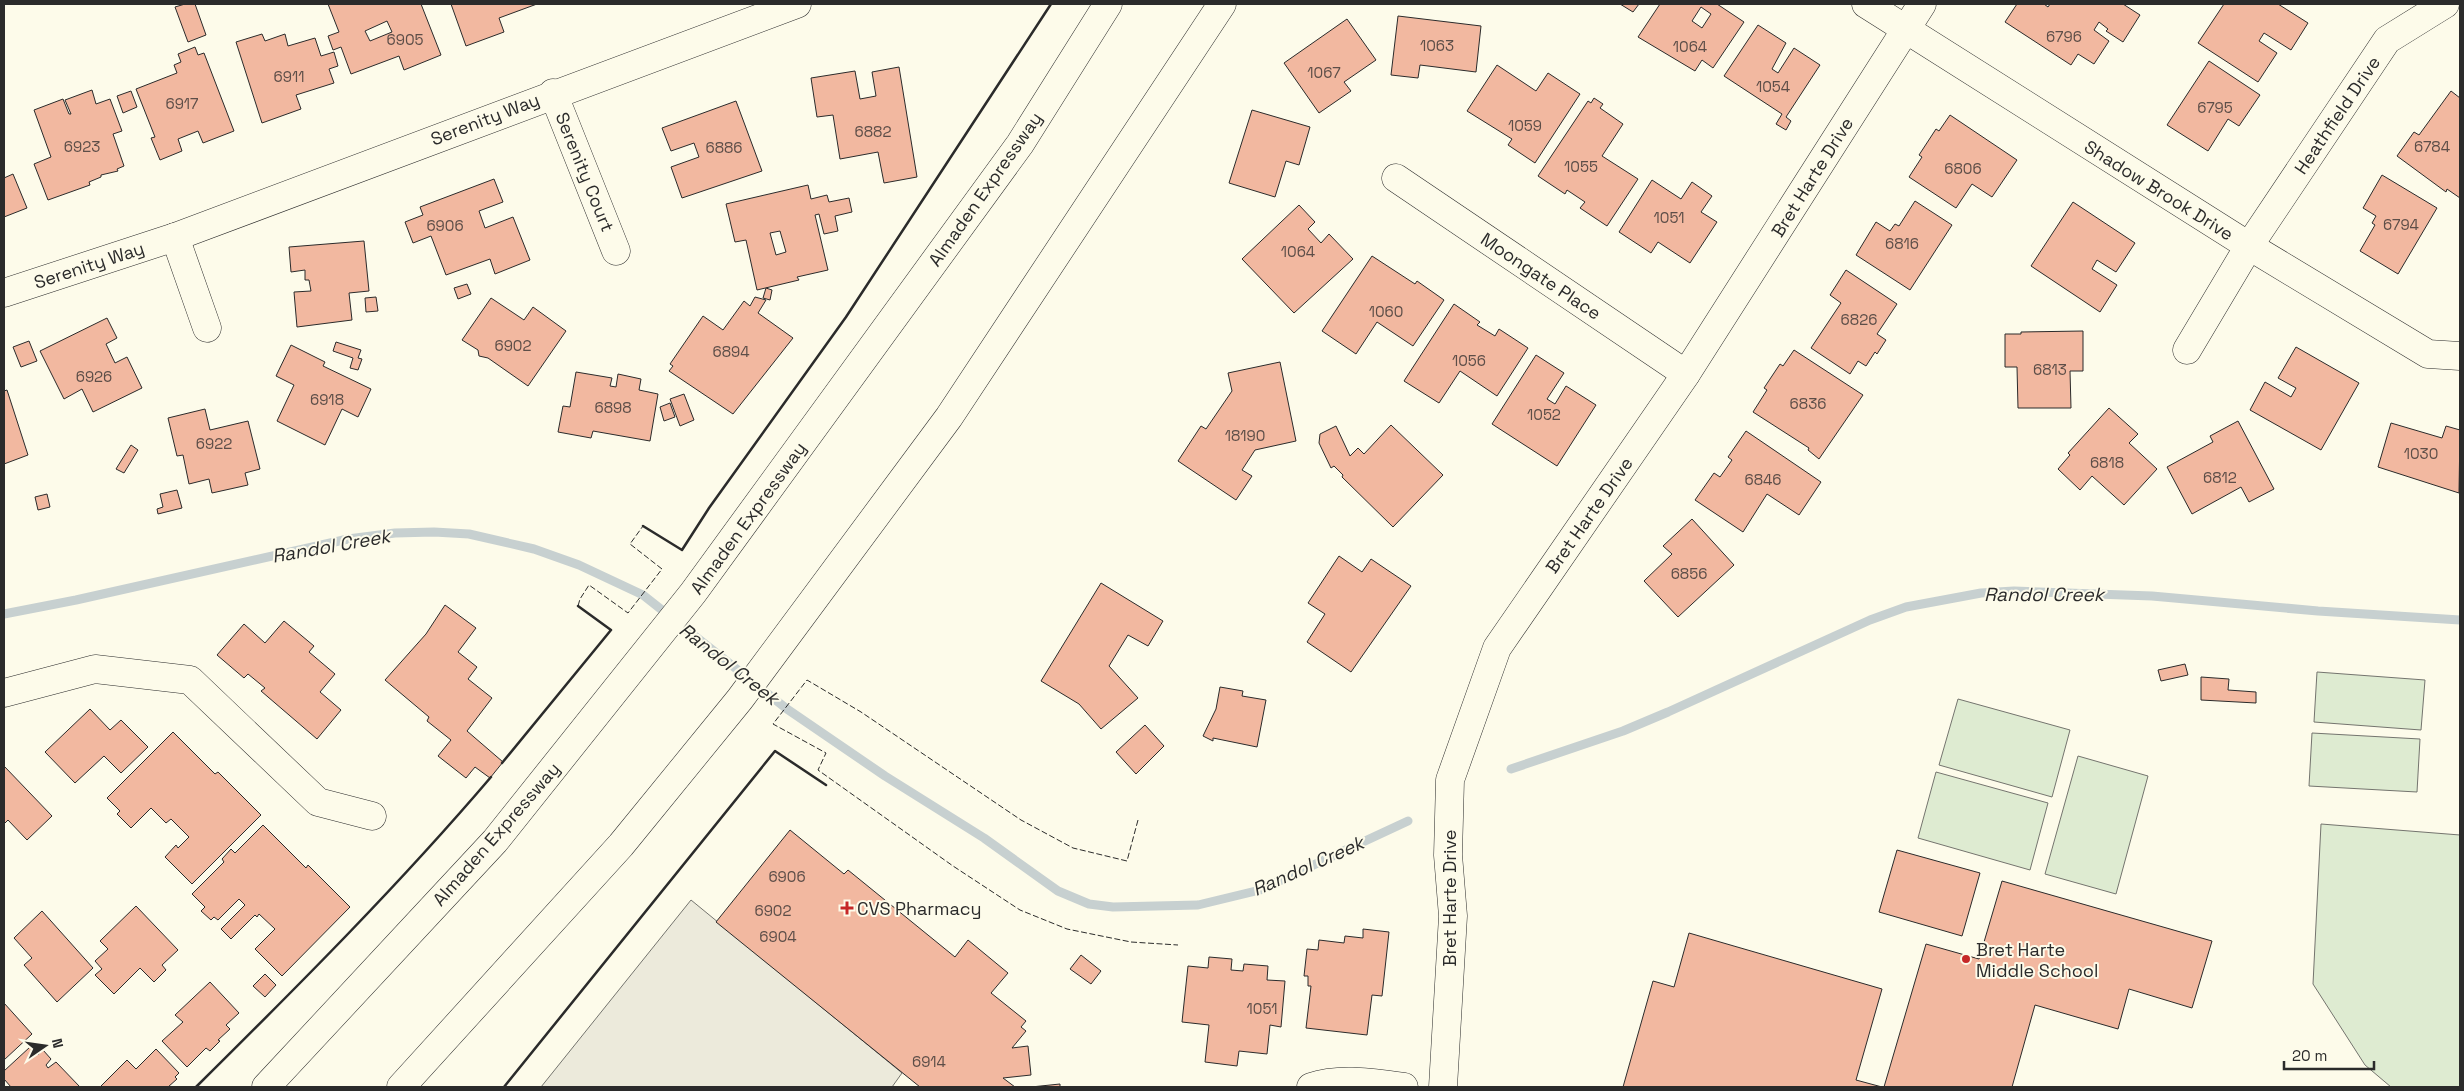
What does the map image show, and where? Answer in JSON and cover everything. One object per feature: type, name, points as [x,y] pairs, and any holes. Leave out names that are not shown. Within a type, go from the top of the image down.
[{"type":"street","name":"Serenity Way","points":[[4,293],[175,237],[553,93],[797,4]]},
{"type":"street","name":"Almaden Expressway","points":[[266,1087],[495,841],[694,593],[1020,144],[1108,4]]},
{"type":"street","points":[[401,1087],[621,845],[740,699],[949,417],[1222,4]]},
{"type":"street","name":"Shadow Brook Drive","points":[[1866,4],[2249,246],[2428,354],[2460,356]]},
{"type":"street","name":"Bret Harte Drive","points":[[1443,1087],[1453,916],[1448,855],[1450,780],[1497,648],[1686,374],[1922,4]]},
{"type":"street","name":"Heathfield Drive","points":[[2187,350],[2249,246],[2387,40],[2445,4]]},
{"type":"street","name":"Serenity Court","points":[[553,93],[616,251]]},
{"type":"street","name":"Moongate Place","points":[[1396,178],[1686,374]]},
{"type":"street","points":[[175,237],[207,328]]},
{"type":"street","points":[[4,693],[95,669],[190,680],[318,802],[372,816]]},
{"type":"street","points":[[1311,1087],[1320,1084],[1361,1080],[1404,1087]]},
{"type":"green space","points":[[2317,672],[2425,680],[2421,730],[2314,722]]},
{"type":"green space","points":[[1958,699],[2070,730],[2052,797],[1939,765]]},
{"type":"green space","points":[[2312,733],[2420,739],[2417,792],[2309,786]]},
{"type":"green space","points":[[2078,756],[2148,776],[2116,894],[2045,874]]},
{"type":"green space","points":[[1936,772],[2048,803],[2030,870],[1918,838]]},
{"type":"green space","points":[[2321,824],[2460,835],[2460,1087],[2391,1087],[2365,1065],[2313,984]]},
{"type":"shaded area","points":[[691,900],[902,1073],[892,1087],[541,1087]]},
{"type":"building","points":[[195,4],[206,35],[188,42],[175,7]]},
{"type":"building","points":[[328,4],[421,4],[441,55],[404,70],[399,56],[351,74],[341,47],[333,50],[328,36],[339,32]],"holes":[[[387,21],[392,32],[370,41],[365,31]]]},
{"type":"building","points":[[451,4],[537,4],[499,18],[504,32],[466,46]]},
{"type":"building","points":[[1620,4],[1639,4],[1633,12]]},
{"type":"building","points":[[1660,4],[1717,4],[1744,22],[1713,68],[1702,60],[1695,71],[1638,37]],"holes":[[[1701,7],[1711,14],[1702,28],[1692,21]]]},
{"type":"building","points":[[2017,4],[2044,4],[2048,7],[2050,4],[2123,4],[2140,15],[2123,42],[2106,31],[2108,29],[2099,22],[2094,30],[2109,41],[2094,64],[2078,54],[2071,65],[2005,22]]},
{"type":"building","points":[[2224,4],[2278,4],[2308,23],[2291,50],[2264,33],[2259,41],[2277,53],[2258,82],[2198,43]]},
{"type":"building","points":[[1398,16],[1481,26],[1476,72],[1420,65],[1418,78],[1391,75]]},
{"type":"building","points":[[1347,19],[1376,60],[1344,82],[1351,91],[1319,113],[1284,63]]},
{"type":"building","points":[[1758,25],[1786,43],[1772,69],[1778,73],[1794,48],[1820,65],[1786,117],[1791,121],[1786,130],[1776,124],[1782,114],[1724,76]]},
{"type":"building","points":[[262,34],[265,41],[285,34],[288,46],[315,38],[321,56],[334,52],[338,66],[329,69],[334,83],[296,95],[301,109],[262,123],[236,42]]},
{"type":"building","points":[[195,47],[198,55],[204,53],[234,131],[203,143],[198,131],[178,139],[182,151],[160,160],[151,138],[155,137],[136,89],[177,73],[174,65],[181,62],[178,54]]},
{"type":"building","points":[[2209,61],[2260,95],[2239,126],[2228,119],[2208,151],[2167,125]]},
{"type":"building","points":[[1497,65],[1536,91],[1548,73],[1580,94],[1535,163],[1508,145],[1512,139],[1467,111]]},
{"type":"building","points":[[899,67],[917,177],[884,183],[878,152],[840,159],[833,115],[817,117],[811,78],[855,71],[860,99],[876,96],[872,72]]},
{"type":"building","points":[[92,90],[96,104],[110,99],[122,131],[113,134],[124,166],[117,169],[118,171],[101,175],[101,177],[89,182],[90,185],[48,200],[34,164],[51,157],[34,110],[63,99],[69,114],[71,114],[65,100]]},
{"type":"building","points":[[131,91],[137,107],[123,113],[117,96]]},
{"type":"building","points":[[2451,91],[2460,98],[2460,198],[2447,189],[2446,192],[2397,156],[2414,132],[2419,135]]},
{"type":"building","points":[[1594,98],[1603,104],[1600,108],[1623,124],[1602,156],[1638,179],[1607,226],[1580,208],[1585,202],[1567,190],[1565,194],[1538,176],[1588,101],[1591,103]]},
{"type":"building","points":[[736,101],[762,171],[682,198],[671,167],[699,157],[694,143],[671,151],[662,128]]},
{"type":"building","points":[[1252,110],[1310,127],[1299,165],[1286,161],[1275,197],[1229,183]]},
{"type":"building","points":[[1950,115],[2017,160],[1992,197],[1972,184],[1956,208],[1909,177],[1922,157],[1919,155],[1936,129],[1939,131]]},
{"type":"building","points":[[13,174],[27,208],[4,217],[4,178]]},
{"type":"building","points":[[2382,175],[2437,208],[2398,274],[2360,251],[2375,225],[2372,223],[2376,216],[2363,208]]},
{"type":"building","points":[[494,179],[503,202],[479,211],[485,228],[513,217],[530,260],[495,274],[490,259],[446,275],[431,236],[413,243],[405,222],[423,215],[420,207]]},
{"type":"building","points":[[1652,180],[1681,199],[1692,182],[1712,196],[1701,212],[1717,222],[1690,263],[1658,242],[1651,253],[1619,232]]},
{"type":"building","points":[[808,185],[811,199],[827,195],[829,202],[849,198],[852,212],[835,216],[838,231],[824,234],[819,214],[815,215],[828,270],[797,277],[799,280],[757,290],[746,240],[735,242],[726,204]],"holes":[[[780,231],[786,252],[776,255],[770,233]]]},
{"type":"building","points":[[1915,201],[1952,225],[1910,290],[1856,255],[1876,222],[1890,231],[1895,224],[1899,226]]},
{"type":"building","points":[[2073,202],[2135,243],[2116,272],[2097,260],[2092,269],[2117,285],[2100,312],[2031,266]]},
{"type":"building","points":[[1299,205],[1315,222],[1308,229],[1321,243],[1329,234],[1353,259],[1294,313],[1242,259]]},
{"type":"building","points":[[364,241],[369,291],[349,293],[352,320],[297,327],[294,292],[311,291],[309,280],[305,280],[305,270],[291,272],[289,247]]},
{"type":"building","points":[[1372,256],[1415,284],[1417,281],[1444,300],[1413,346],[1377,322],[1356,354],[1322,331]]},
{"type":"building","points":[[1846,270],[1897,304],[1877,334],[1886,340],[1877,354],[1875,352],[1866,366],[1858,361],[1850,374],[1811,348],[1841,303],[1830,295]]},
{"type":"building","points":[[467,284],[471,294],[458,299],[454,288]]},
{"type":"building","points":[[766,288],[772,290],[770,300],[763,298]]},
{"type":"building","points":[[376,297],[378,311],[366,312],[365,298]]},
{"type":"building","points":[[755,297],[766,300],[758,313],[793,338],[733,414],[669,371],[673,366],[670,364],[703,316],[723,330],[744,301],[750,306]]},
{"type":"building","points":[[491,298],[524,320],[533,307],[566,331],[528,386],[488,358],[479,356],[478,350],[462,340]]},
{"type":"building","points":[[1454,304],[1480,322],[1477,325],[1495,336],[1499,329],[1528,348],[1497,396],[1460,371],[1439,403],[1404,381]]},
{"type":"building","points":[[107,318],[117,338],[106,344],[115,363],[127,357],[142,388],[93,412],[82,389],[64,399],[40,351]]},
{"type":"building","points":[[2083,331],[2083,371],[2070,371],[2071,408],[2018,408],[2017,367],[2005,367],[2005,334]]},
{"type":"building","points":[[29,341],[37,361],[21,367],[13,347]]},
{"type":"building","points":[[336,342],[361,350],[358,358],[362,359],[358,370],[350,368],[353,358],[333,351]]},
{"type":"building","points":[[291,345],[325,362],[323,366],[371,389],[358,417],[342,409],[325,445],[277,421],[294,385],[276,376]]},
{"type":"building","points":[[2296,347],[2359,383],[2321,450],[2250,410],[2265,382],[2291,397],[2296,388],[2278,378]]},
{"type":"building","points":[[1794,350],[1863,395],[1819,459],[1808,450],[1809,448],[1753,412],[1767,390],[1764,388],[1780,364],[1783,366]]},
{"type":"building","points":[[1536,355],[1564,373],[1547,399],[1555,404],[1566,386],[1596,405],[1557,466],[1492,424]]},
{"type":"building","points":[[1280,362],[1296,441],[1255,450],[1242,470],[1252,476],[1236,500],[1178,461],[1201,426],[1206,429],[1232,391],[1228,373]]},
{"type":"building","points":[[576,372],[612,378],[610,386],[616,387],[618,374],[641,379],[639,390],[658,394],[650,441],[593,431],[591,438],[558,432],[563,406],[570,407]]},
{"type":"building","points":[[7,390],[28,455],[4,464],[4,391]]},
{"type":"building","points":[[684,394],[694,420],[680,426],[670,399]]},
{"type":"building","points":[[670,403],[675,417],[664,421],[660,407]]},
{"type":"building","points":[[2109,408],[2138,434],[2129,443],[2157,469],[2124,505],[2092,476],[2080,490],[2058,469],[2070,455],[2068,453]]},
{"type":"building","points":[[205,409],[210,430],[248,421],[260,469],[245,473],[248,485],[212,493],[209,479],[189,484],[183,455],[177,456],[168,418]]},
{"type":"building","points":[[2238,421],[2274,489],[2249,502],[2241,487],[2192,514],[2167,467],[2213,442],[2210,436]]},
{"type":"building","points":[[2391,423],[2442,438],[2446,426],[2460,430],[2459,493],[2378,467]]},
{"type":"building","points":[[1391,425],[1443,475],[1393,527],[1342,477],[1343,475],[1334,466],[1331,468],[1319,443],[1320,434],[1336,426],[1350,456],[1358,448],[1364,454]]},
{"type":"building","points":[[1746,431],[1821,482],[1799,515],[1767,494],[1743,532],[1695,500],[1714,473],[1720,477],[1732,460],[1728,457]]},
{"type":"building","points":[[131,445],[138,450],[124,473],[116,469]]},
{"type":"building","points":[[177,490],[182,508],[158,514],[157,509],[163,507],[160,494]]},
{"type":"building","points":[[47,494],[50,507],[38,510],[35,497]]},
{"type":"building","points":[[1692,519],[1734,565],[1678,617],[1644,581],[1672,554],[1663,546]]},
{"type":"building","points":[[1339,556],[1362,572],[1371,559],[1411,586],[1351,672],[1307,642],[1325,614],[1308,603]]},
{"type":"building","points":[[1101,583],[1163,621],[1148,646],[1128,635],[1109,666],[1138,698],[1101,729],[1079,704],[1041,681]]},
{"type":"building","points":[[445,605],[476,628],[458,652],[477,667],[468,679],[492,698],[467,731],[503,762],[490,778],[475,767],[466,778],[438,756],[451,740],[427,721],[429,717],[385,680],[426,634]]},
{"type":"building","points":[[284,621],[314,646],[309,652],[335,674],[320,692],[341,710],[317,739],[261,691],[265,688],[248,674],[244,678],[217,655],[244,624],[265,643]]},
{"type":"building","points":[[2185,664],[2188,675],[2161,681],[2158,670]]},
{"type":"building","points":[[2201,677],[2229,679],[2228,690],[2256,692],[2256,703],[2201,700]]},
{"type":"building","points":[[1220,687],[1243,691],[1242,696],[1266,700],[1257,747],[1213,738],[1213,741],[1203,736],[1216,709]]},
{"type":"building","points":[[90,709],[110,730],[121,720],[148,747],[121,773],[104,756],[75,783],[45,752]]},
{"type":"building","points":[[1145,725],[1164,746],[1136,774],[1116,752]]},
{"type":"building","points":[[173,732],[215,774],[218,772],[261,815],[192,884],[165,857],[176,845],[178,848],[189,837],[171,819],[166,823],[151,808],[131,828],[117,814],[120,811],[107,798]]},
{"type":"building","points":[[4,766],[52,816],[27,840],[8,820],[4,824]]},
{"type":"building","points":[[263,825],[306,868],[308,865],[350,907],[282,976],[255,949],[275,929],[259,914],[257,917],[255,915],[231,939],[221,929],[245,905],[239,899],[218,920],[214,917],[211,920],[201,911],[205,907],[192,894],[224,862],[222,859],[231,849],[235,853]]},
{"type":"building","points":[[790,830],[844,874],[848,870],[955,957],[968,940],[1008,973],[991,993],[1026,1021],[1021,1027],[1026,1031],[1012,1048],[1028,1046],[1031,1075],[1003,1078],[1015,1087],[920,1087],[716,922]]},
{"type":"building","points":[[1897,850],[1980,873],[1962,936],[1879,912]]},
{"type":"building","points":[[2002,881],[2212,941],[2192,1008],[2129,989],[2118,1029],[2035,1005],[2012,1087],[1884,1087],[1926,944],[1979,959]]},
{"type":"building","points":[[136,906],[178,950],[162,965],[166,970],[154,982],[140,968],[114,994],[95,975],[102,969],[95,961],[108,949],[100,941]]},
{"type":"building","points":[[42,911],[93,968],[57,1002],[24,965],[32,958],[14,938]]},
{"type":"building","points":[[1363,929],[1389,932],[1382,996],[1372,995],[1367,1035],[1306,1028],[1311,986],[1308,986],[1308,976],[1304,976],[1307,949],[1318,950],[1319,940],[1344,943],[1345,936],[1363,938]]},
{"type":"building","points":[[1689,933],[1882,989],[1856,1080],[1882,1087],[1623,1087],[1653,981],[1674,987]]},
{"type":"building","points":[[1081,955],[1101,971],[1091,984],[1070,969]]},
{"type":"building","points":[[1209,957],[1232,959],[1231,970],[1243,971],[1244,964],[1268,966],[1267,980],[1285,981],[1281,1027],[1270,1025],[1267,1054],[1239,1051],[1237,1066],[1205,1062],[1209,1025],[1182,1022],[1188,966],[1208,968]]},
{"type":"building","points":[[265,974],[276,985],[265,997],[253,986]]},
{"type":"building","points":[[210,982],[239,1013],[226,1025],[230,1029],[218,1040],[220,1041],[210,1051],[206,1048],[187,1067],[162,1041],[183,1022],[175,1015]]},
{"type":"building","points":[[4,1003],[32,1034],[4,1060]]},
{"type":"building","points":[[30,1047],[38,1055],[43,1050],[51,1059],[46,1065],[48,1068],[56,1062],[80,1087],[11,1087],[4,1079],[4,1071]]},
{"type":"building","points":[[156,1049],[179,1073],[175,1077],[177,1079],[168,1087],[100,1087],[127,1060],[136,1069]]},
{"type":"building","points":[[1060,1084],[1060,1087],[1031,1087]]},
{"type":"waterway","name":"Randol Creek","points":[[4,614],[76,600],[348,539],[395,533],[434,532],[469,534],[534,549],[579,565],[643,595],[787,709],[885,776],[984,838],[1058,891],[1089,904],[1113,907],[1198,905],[1260,890],[1408,821]]},
{"type":"waterway","name":"Randol Creek","points":[[1511,769],[1623,731],[1870,620],[1906,607],[1981,593],[2014,591],[2152,596],[2318,611],[2460,620]]},
{"type":"fence","points":[[578,606],[589,585],[628,613],[662,569],[630,544],[643,526]]},
{"type":"fence","points":[[1138,820],[1127,861],[1073,848],[1021,820],[861,712],[807,680],[773,724],[826,753],[818,770],[953,866],[1020,910],[1067,929],[1131,942],[1178,945]]},
{"type":"wall","points":[[643,526],[682,550],[709,508],[846,317],[1051,4]]},
{"type":"wall","points":[[502,763],[611,630],[578,606]]},
{"type":"wall","points":[[504,1087],[775,751],[826,785]]},
{"type":"wall","points":[[196,1087],[384,896],[491,777]]},
{"type":"place","name":"CVS Pharmacy","points":[[847,908]]},
{"type":"place","name":"Bret Harte Middle School","points":[[1966,959]]}]
